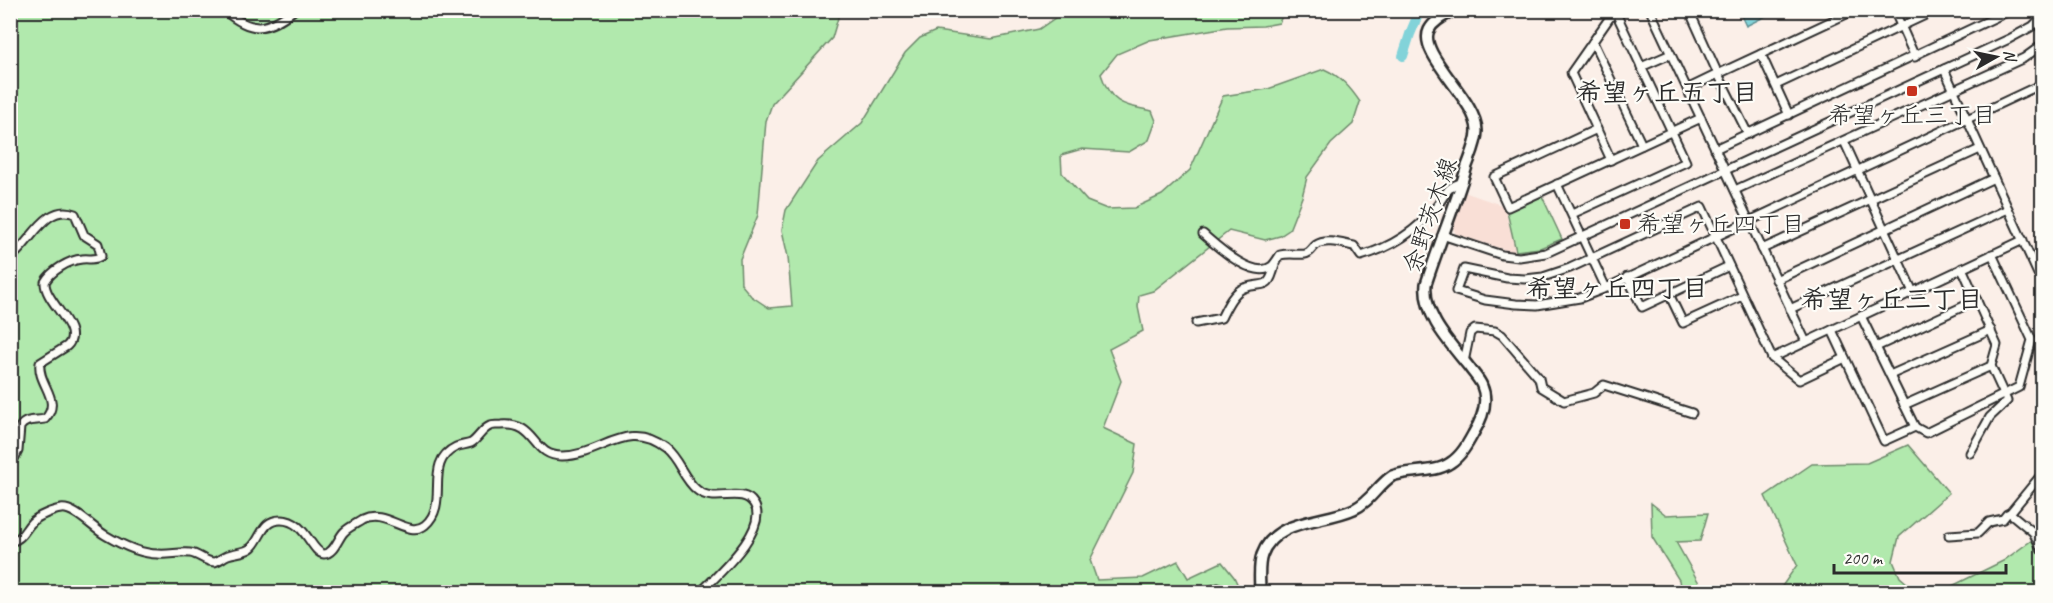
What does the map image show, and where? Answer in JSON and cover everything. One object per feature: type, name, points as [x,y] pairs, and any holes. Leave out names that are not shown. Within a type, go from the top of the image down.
[{"type":"main road","name":"余野茨木線","points":[[1260,592],[1261,557],[1266,546],[1274,537],[1285,529],[1354,510],[1392,476],[1440,468],[1449,464],[1464,451],[1479,425],[1484,407],[1482,386],[1440,329],[1428,308],[1425,297],[1426,284],[1463,182],[1477,131],[1468,105],[1431,52],[1428,40],[1428,32],[1432,25],[1455,10]]},
{"type":"street","points":[[224,10],[232,17],[254,28],[277,23],[294,10]]},
{"type":"street","points":[[1650,10],[1806,342]]},
{"type":"street","points":[[1689,10],[1748,134]]},
{"type":"street","points":[[1894,10],[1915,57]]},
{"type":"street","points":[[1776,85],[1936,10]]},
{"type":"street","points":[[1715,149],[2011,10]]},
{"type":"street","points":[[1572,214],[1686,162],[1615,11],[1571,73],[1611,160]]},
{"type":"street","points":[[1687,88],[1850,12]]},
{"type":"street","points":[[1443,235],[1502,255],[1519,257],[1546,252],[2009,39],[2033,26],[2043,16]]},
{"type":"street","points":[[1593,42],[1642,146]]},
{"type":"street","points":[[1735,190],[2024,58],[2043,45]]},
{"type":"street","points":[[1641,67],[1671,54]]},
{"type":"street","points":[[1761,54],[1790,115]]},
{"type":"street","points":[[1944,69],[2038,274],[2043,275]]},
{"type":"street","points":[[1845,358],[1799,380],[1772,358],[1742,296],[1715,237],[1702,207],[1559,273],[1525,279],[1496,276],[1464,268],[1456,291],[1485,300],[1537,305],[1580,298],[1606,288],[1627,277],[1715,237],[2043,84]]},
{"type":"street","points":[[1597,129],[1494,177],[1508,207],[1701,118]]},
{"type":"street","points":[[1844,141],[1913,292]]},
{"type":"street","points":[[1762,249],[1980,150]]},
{"type":"street","points":[[1776,280],[1994,178]]},
{"type":"street","points":[[1203,234],[1242,265],[1262,270],[1271,267],[1281,255],[1309,253],[1316,244],[1328,242],[1354,246],[1361,256],[1394,244],[1414,229],[1437,206],[1451,185],[1463,182]]},
{"type":"street","points":[[1557,184],[1606,288]]},
{"type":"street","points":[[1790,309],[2008,208]]},
{"type":"street","points":[[10,258],[18,253],[46,219],[62,211],[75,214],[84,235],[98,244],[101,255],[97,259],[81,259],[66,265],[52,273],[45,282],[46,294],[68,324],[72,336],[67,346],[40,363],[40,374],[51,397],[52,409],[45,419],[22,423],[18,436],[18,451],[10,467]]},
{"type":"street","points":[[1772,358],[2022,240]]},
{"type":"street","points":[[1861,316],[1915,427],[1926,433],[2019,387],[2032,340],[1992,254]]},
{"type":"street","points":[[1196,323],[1221,318],[1230,300],[1243,288],[1266,285],[1276,261]]},
{"type":"street","points":[[1627,277],[1642,307],[1729,266]]},
{"type":"street","points":[[1962,268],[1997,345],[1991,366],[2007,401],[1990,417],[1970,453]]},
{"type":"street","points":[[1669,294],[1683,323],[1742,296]]},
{"type":"street","points":[[1876,347],[1977,300]]},
{"type":"street","points":[[1464,362],[1470,333],[1474,329],[1495,331],[1502,335],[1539,378],[1541,387],[1564,400],[1594,393],[1604,385],[1692,413]]},
{"type":"street","points":[[1832,330],[1884,441],[1915,427]]},
{"type":"street","points":[[1890,375],[1991,330]]},
{"type":"street","points":[[1904,405],[1991,366]]},
{"type":"street","points":[[10,542],[19,540],[33,520],[51,512],[67,509],[104,535],[147,554],[193,554],[213,562],[250,550],[264,527],[282,520],[297,525],[306,533],[315,548],[326,554],[331,551],[344,531],[366,518],[382,517],[414,530],[422,528],[432,517],[437,506],[437,469],[447,453],[456,447],[473,442],[490,426],[511,424],[518,425],[532,435],[538,446],[545,451],[560,456],[587,452],[625,436],[650,440],[668,450],[688,480],[704,495],[714,497],[741,495],[750,498],[757,507],[758,520],[752,532],[744,546],[700,592]]},
{"type":"street","points":[[1949,535],[1978,533],[1989,522],[2003,519],[2043,474]]},
{"type":"street","points":[[2010,513],[2033,532],[2043,550]]},
{"type":"street","points":[[1205,592],[1218,588],[1222,592]]},
{"type":"shaded area","points":[[1464,192],[1504,206],[1516,251],[1509,251],[1456,234],[1453,228]]},
{"type":"green space","points":[[10,11],[840,11],[832,38],[772,104],[766,121],[758,215],[740,259],[741,284],[751,296],[769,308],[792,306],[788,257],[782,230],[786,210],[818,161],[862,123],[905,53],[920,38],[936,31],[991,39],[1039,29],[1065,11],[1278,11],[1282,16],[1279,23],[1227,27],[1150,40],[1117,54],[1101,74],[1114,98],[1126,105],[1152,111],[1156,121],[1149,140],[1129,152],[1082,149],[1061,155],[1062,173],[1087,201],[1107,209],[1134,208],[1162,195],[1190,170],[1223,96],[1268,89],[1324,69],[1344,82],[1360,102],[1353,124],[1331,144],[1307,177],[1289,230],[1280,236],[1265,240],[1229,231],[1153,291],[1139,295],[1138,307],[1143,331],[1109,349],[1121,381],[1103,428],[1137,444],[1133,473],[1090,560],[1097,580],[1143,578],[1178,561],[1188,578],[1222,562],[1234,577],[1241,592],[11,592]]},
{"type":"green space","points":[[1542,196],[1562,239],[1540,248],[1516,251],[1507,212]]},
{"type":"green space","points":[[1908,445],[1949,493],[1899,537],[1893,561],[1900,577],[1915,590],[1944,590],[2003,561],[2032,540],[2042,520],[2042,592],[1778,592],[1797,565],[1765,496],[1812,464],[1867,463]]},
{"type":"green space","points":[[1651,503],[1666,515],[1708,513],[1700,541],[1676,542],[1704,592],[1681,592],[1679,580],[1652,537]]},
{"type":"water","points":[[1739,11],[1776,11],[1746,26]]},
{"type":"waterway","points":[[1403,56],[1420,10]]},
{"type":"place","name":"希望ヶ丘三丁目","points":[[1912,91]]},
{"type":"place","name":"希望ヶ丘四丁目","points":[[1625,224]]},
{"type":"district","name":"希望ヶ丘五丁目","points":[[1667,92]]},
{"type":"district","name":"希望ヶ丘四丁目","points":[[1617,288]]},
{"type":"district","name":"希望ヶ丘三丁目","points":[[1892,299]]}]
